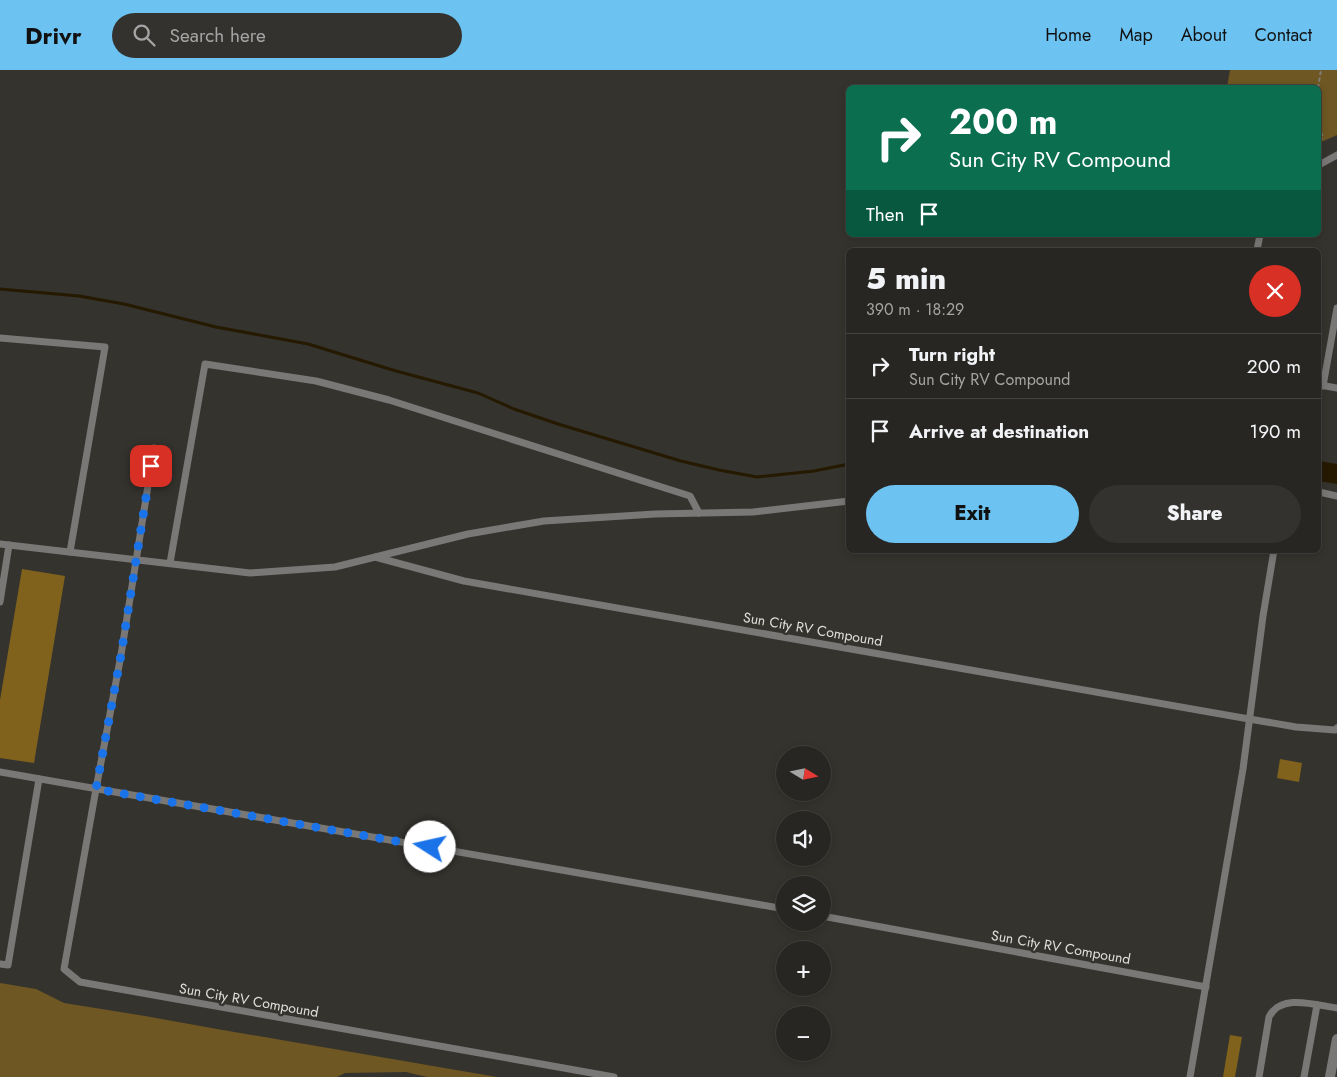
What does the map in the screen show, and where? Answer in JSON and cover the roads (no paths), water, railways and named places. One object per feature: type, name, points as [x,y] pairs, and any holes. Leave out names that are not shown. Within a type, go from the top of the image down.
[{"type":"street","points":[[1330,1077],[1337,1039]]},
{"type":"lane","points":[[1321,164],[1336,156]]},
{"type":"lane","points":[[1337,308],[1321,385],[1337,388]]},
{"type":"lane","points":[[0,338],[105,347],[70,552]]},
{"type":"lane","points":[[170,563],[205,364],[316,381],[389,400],[690,496],[698,514]]},
{"type":"lane","name":"Sun City RV Compound","points":[[154,448],[121,655],[64,969],[80,982],[614,1077]]},
{"type":"lane","points":[[1321,492],[1337,496]]},
{"type":"lane","name":"Sun City RV Compound","points":[[0,544],[250,573],[335,567],[468,534],[544,520],[655,514],[753,512],[846,501]]},
{"type":"lane","points":[[0,602],[9,545]]},
{"type":"lane","points":[[1190,1077],[1242,776],[1263,616],[1274,553]]},
{"type":"lane","name":"Sun City RV Compound","points":[[375,557],[464,581],[1249,719],[1296,727],[1336,730]]},
{"type":"lane","points":[[0,772],[776,907]]},
{"type":"lane","points":[[0,964],[8,965],[39,779]]},
{"type":"lane","name":"Sun City RV Compound","points":[[831,918],[1206,987]]},
{"type":"lane","points":[[1259,1077],[1269,1017],[1272,1011],[1280,1005],[1292,1002],[1337,1008]]},
{"type":"lane","points":[[1304,1077],[1317,1005]]},
{"type":"waterway","points":[[0,289],[79,296],[124,304],[216,327],[308,344],[396,371],[478,393],[514,409],[558,424],[681,461],[719,470],[757,477],[814,471],[846,465]]}]
